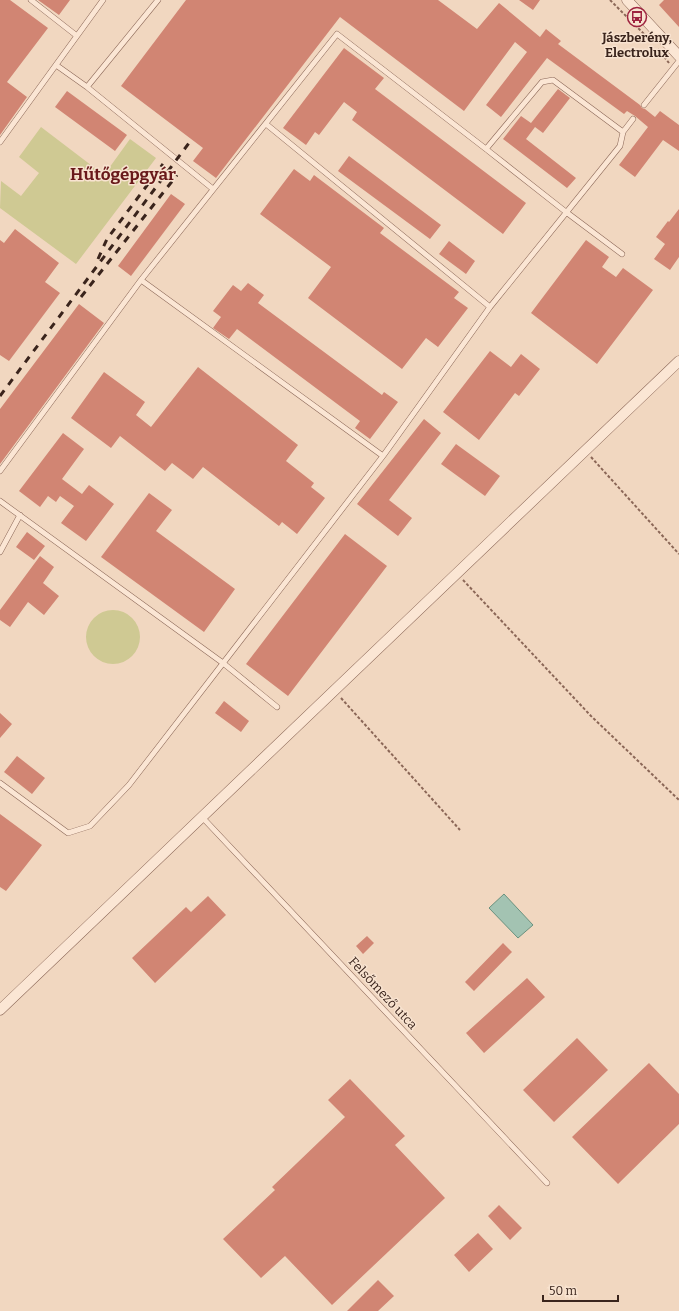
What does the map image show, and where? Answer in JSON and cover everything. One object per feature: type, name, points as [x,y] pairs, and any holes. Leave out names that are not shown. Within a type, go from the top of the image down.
[{"type":"street","points":[[627,0],[679,56]]},
{"type":"street","points":[[0,1010],[679,362]]},
{"type":"lane","points":[[31,0],[77,36]]},
{"type":"lane","points":[[0,142],[103,0]]},
{"type":"lane","points":[[87,87],[158,0]]},
{"type":"lane","points":[[0,471],[141,280],[337,34],[622,254]]},
{"type":"lane","points":[[644,106],[679,61]]},
{"type":"lane","points":[[56,65],[87,87],[213,189]]},
{"type":"lane","points":[[486,149],[542,82],[553,80],[623,132]]},
{"type":"lane","points":[[0,783],[68,833],[90,826],[129,785],[382,456],[490,307],[620,146],[623,132],[633,119]]},
{"type":"lane","points":[[266,124],[490,307]]},
{"type":"lane","points":[[141,280],[382,456]]},
{"type":"lane","points":[[0,501],[223,663],[277,707]]},
{"type":"lane","points":[[0,552],[20,515]]},
{"type":"lane","name":"Felsőmező utca","points":[[202,818],[548,1183]]},
{"type":"path","points":[[610,0],[646,37]]},
{"type":"path","points":[[657,48],[667,61],[674,67]]},
{"type":"path","points":[[585,451],[679,554]]},
{"type":"path","points":[[457,574],[592,716],[679,800]]},
{"type":"path","points":[[334,691],[460,830]]},
{"type":"shaded area","points":[[41,127],[104,175],[130,139],[156,158],[76,264],[0,208],[1,181],[21,196],[39,173],[19,157]]},
{"type":"shaded area","points":[[113,610],[123,612],[132,618],[138,627],[140,637],[138,647],[132,656],[123,662],[113,664],[103,662],[94,656],[88,647],[86,637],[88,627],[94,618],[103,612]]},
{"type":"shaded area","points":[[504,894],[533,925],[518,938],[489,908]]},
{"type":"building","points":[[0,0],[10,0],[48,28],[7,82],[27,97],[0,135]]},
{"type":"building","points":[[38,0],[70,0],[59,15]]},
{"type":"building","points":[[186,0],[438,0],[477,29],[499,3],[540,37],[546,29],[561,41],[558,44],[655,117],[660,111],[679,125],[679,151],[663,140],[635,177],[619,165],[648,127],[627,111],[624,114],[547,58],[501,117],[486,105],[527,52],[515,42],[464,111],[340,17],[216,178],[193,161],[203,148],[121,86]]},
{"type":"building","points":[[519,0],[540,0],[533,10]]},
{"type":"building","points":[[664,0],[679,0],[679,27],[659,5]]},
{"type":"building","points":[[344,48],[384,78],[375,89],[526,203],[503,234],[352,120],[357,112],[344,102],[319,135],[315,132],[306,145],[283,128]]},
{"type":"building","points":[[558,89],[570,98],[543,133],[535,127],[526,139],[576,178],[567,188],[503,139],[521,116],[531,123]]},
{"type":"building","points":[[67,91],[127,135],[115,151],[55,107]]},
{"type":"building","points":[[349,156],[441,225],[430,239],[338,171]]},
{"type":"building","points":[[294,169],[310,181],[314,175],[384,228],[380,233],[459,292],[454,298],[468,308],[438,347],[426,338],[402,369],[308,298],[331,267],[260,214]]},
{"type":"building","points":[[171,194],[185,204],[131,276],[118,266]]},
{"type":"building","points":[[679,209],[679,257],[670,270],[654,259],[665,244],[656,237]]},
{"type":"building","points":[[15,229],[59,263],[45,282],[60,293],[9,361],[0,355],[0,240],[4,243]]},
{"type":"building","points":[[586,240],[609,257],[602,267],[616,277],[623,268],[653,290],[597,364],[531,313]]},
{"type":"building","points":[[449,241],[475,261],[466,274],[439,254]]},
{"type":"building","points":[[248,283],[264,295],[258,303],[382,395],[384,392],[398,402],[370,439],[355,428],[360,421],[237,329],[229,339],[213,328],[221,317],[213,311],[233,285],[241,291]]},
{"type":"building","points":[[79,304],[104,323],[0,464],[0,409]]},
{"type":"building","points":[[490,351],[511,367],[521,354],[540,369],[519,396],[515,393],[479,440],[443,412]]},
{"type":"building","points":[[198,367],[298,445],[286,461],[314,483],[311,487],[325,498],[297,534],[282,522],[279,526],[203,467],[193,479],[172,463],[165,471],[120,436],[111,448],[71,418],[104,372],[145,402],[136,415],[151,427]]},
{"type":"building","points":[[424,419],[441,433],[389,500],[412,518],[398,536],[357,504]]},
{"type":"building","points":[[63,433],[84,449],[62,479],[82,494],[89,485],[114,504],[86,541],[61,523],[74,506],[60,496],[56,502],[48,496],[40,507],[19,491]]},
{"type":"building","points":[[456,444],[500,476],[485,496],[441,464]]},
{"type":"building","points":[[149,493],[172,510],[156,531],[235,589],[204,632],[101,557]]},
{"type":"building","points":[[27,532],[45,546],[34,560],[16,547]]},
{"type":"building","points":[[345,534],[387,566],[288,696],[246,664]]},
{"type":"building","points":[[40,556],[54,567],[43,583],[59,596],[44,615],[28,602],[10,627],[0,620],[0,610]]},
{"type":"building","points":[[224,701],[249,721],[241,732],[215,713]]},
{"type":"building","points":[[0,713],[12,724],[0,738]]},
{"type":"building","points":[[17,756],[45,778],[32,794],[4,772]]},
{"type":"building","points":[[0,814],[42,845],[6,891],[0,887]]},
{"type":"building","points":[[208,896],[226,915],[155,983],[132,958],[186,907],[191,912]]},
{"type":"building","points":[[367,936],[374,943],[363,954],[356,946]]},
{"type":"building","points":[[503,943],[512,952],[474,991],[465,982]]},
{"type":"building","points":[[527,978],[545,997],[484,1053],[466,1033]]},
{"type":"building","points":[[577,1038],[608,1070],[554,1122],[523,1090]]},
{"type":"building","points":[[649,1063],[679,1094],[679,1124],[618,1184],[572,1137]]},
{"type":"building","points":[[350,1079],[405,1136],[395,1145],[445,1198],[332,1305],[285,1256],[261,1278],[223,1239],[275,1190],[272,1187],[345,1117],[328,1100]]},
{"type":"building","points":[[499,1205],[522,1228],[510,1240],[488,1216]]},
{"type":"building","points":[[478,1233],[493,1249],[469,1272],[454,1255]]},
{"type":"building","points":[[378,1280],[394,1296],[378,1311],[347,1311]]},
{"type":"railway","points":[[0,396],[192,139]]},
{"type":"railway","points":[[98,259],[107,239],[163,164]]},
{"type":"railway","points":[[81,297],[177,175]]},
{"type":"place","name":"Jászberény, Electrolux","points":[[637,17]]},
{"type":"district","name":"Hűtőgépgyár","points":[[123,174]]}]
